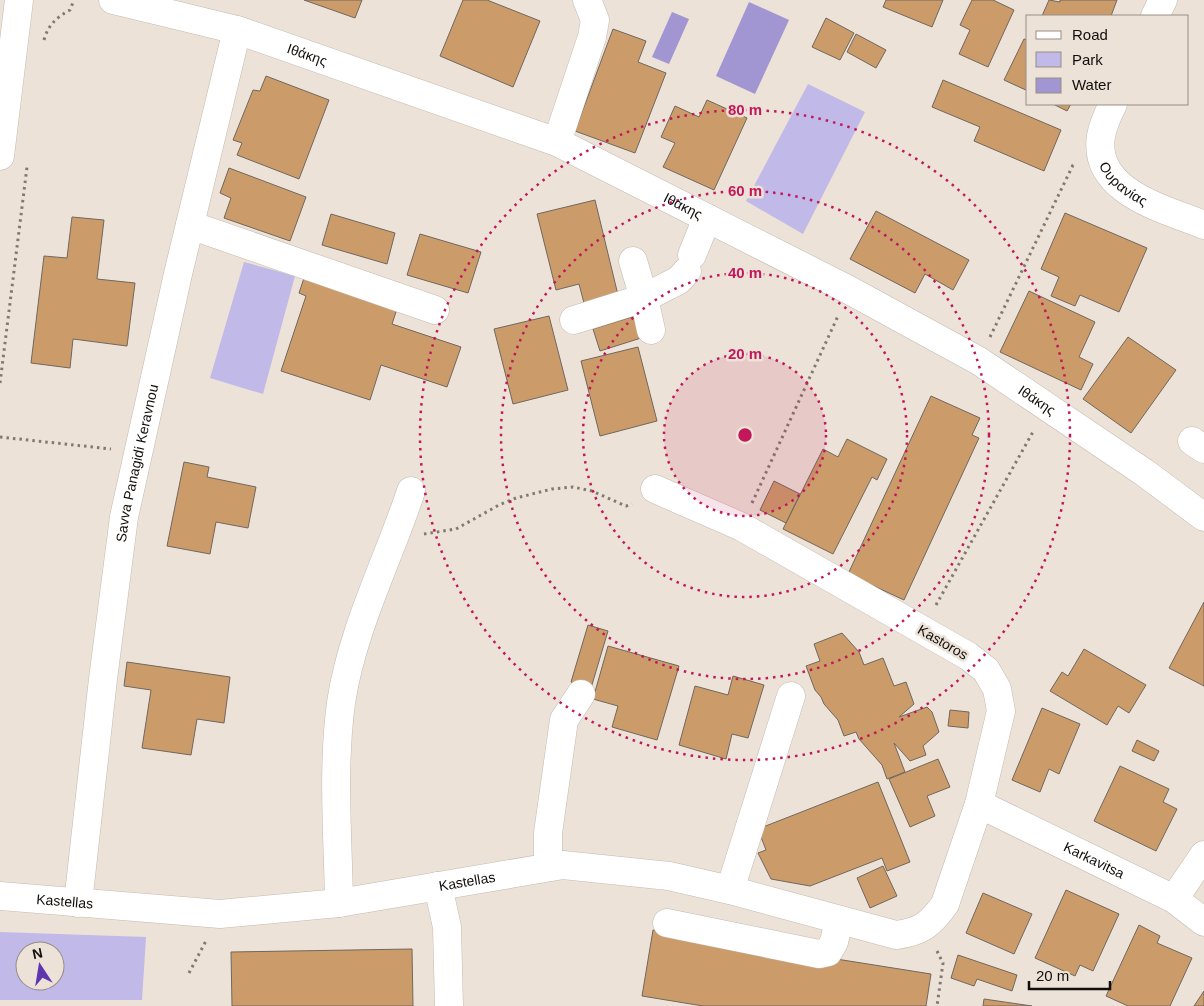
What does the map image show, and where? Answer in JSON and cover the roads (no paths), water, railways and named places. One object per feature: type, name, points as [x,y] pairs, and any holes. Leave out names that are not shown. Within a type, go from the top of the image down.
[{"type":"street","points":[[0,156],[19,0]]},
{"type":"street","name":"Ιθάκης","points":[[113,0],[237,30],[557,142],[849,290],[979,361],[1145,473],[1204,517]]},
{"type":"street","points":[[557,142],[592,37],[594,20],[587,0]]},
{"type":"street","points":[[1156,15],[1163,0]]},
{"type":"street","name":"Savva Panagidi Keravnou","points":[[78,903],[103,678],[124,517],[190,225],[237,30]]},
{"type":"street","name":"Ουρανίας","points":[[1114,105],[1106,120],[1101,138],[1102,155],[1108,171],[1118,185],[1132,195],[1204,225]]},
{"type":"street","points":[[574,320],[644,298],[679,280],[689,263],[707,218]]},
{"type":"street","points":[[190,225],[435,310]]},
{"type":"street","points":[[633,262],[651,330]]},
{"type":"street","name":"Kastoros","points":[[654,488],[742,527],[968,656],[986,670],[997,689],[1001,710],[979,804],[945,904],[937,917],[925,927]]},
{"type":"street","points":[[339,903],[336,759],[342,702],[356,638],[411,491]]},
{"type":"street","points":[[548,867],[548,833],[564,720],[581,694]]},
{"type":"street","points":[[730,890],[791,696]]},
{"type":"street","name":"Karkavitsa","points":[[979,804],[1174,899],[1204,922]]},
{"type":"street","points":[[1174,899],[1204,855]]},
{"type":"street","name":"Kastellas","points":[[0,896],[220,914],[339,903],[563,864],[669,876],[730,890],[896,935],[911,933],[925,927]]},
{"type":"street","points":[[438,886],[447,927],[449,1006]]},
{"type":"street","points":[[667,923],[819,954],[828,952],[834,942],[839,920]]},
{"type":"water","points":[[749,2],[789,20],[755,94],[716,76]]},
{"type":"water","points":[[672,12],[689,19],[669,64],[652,57]]}]
